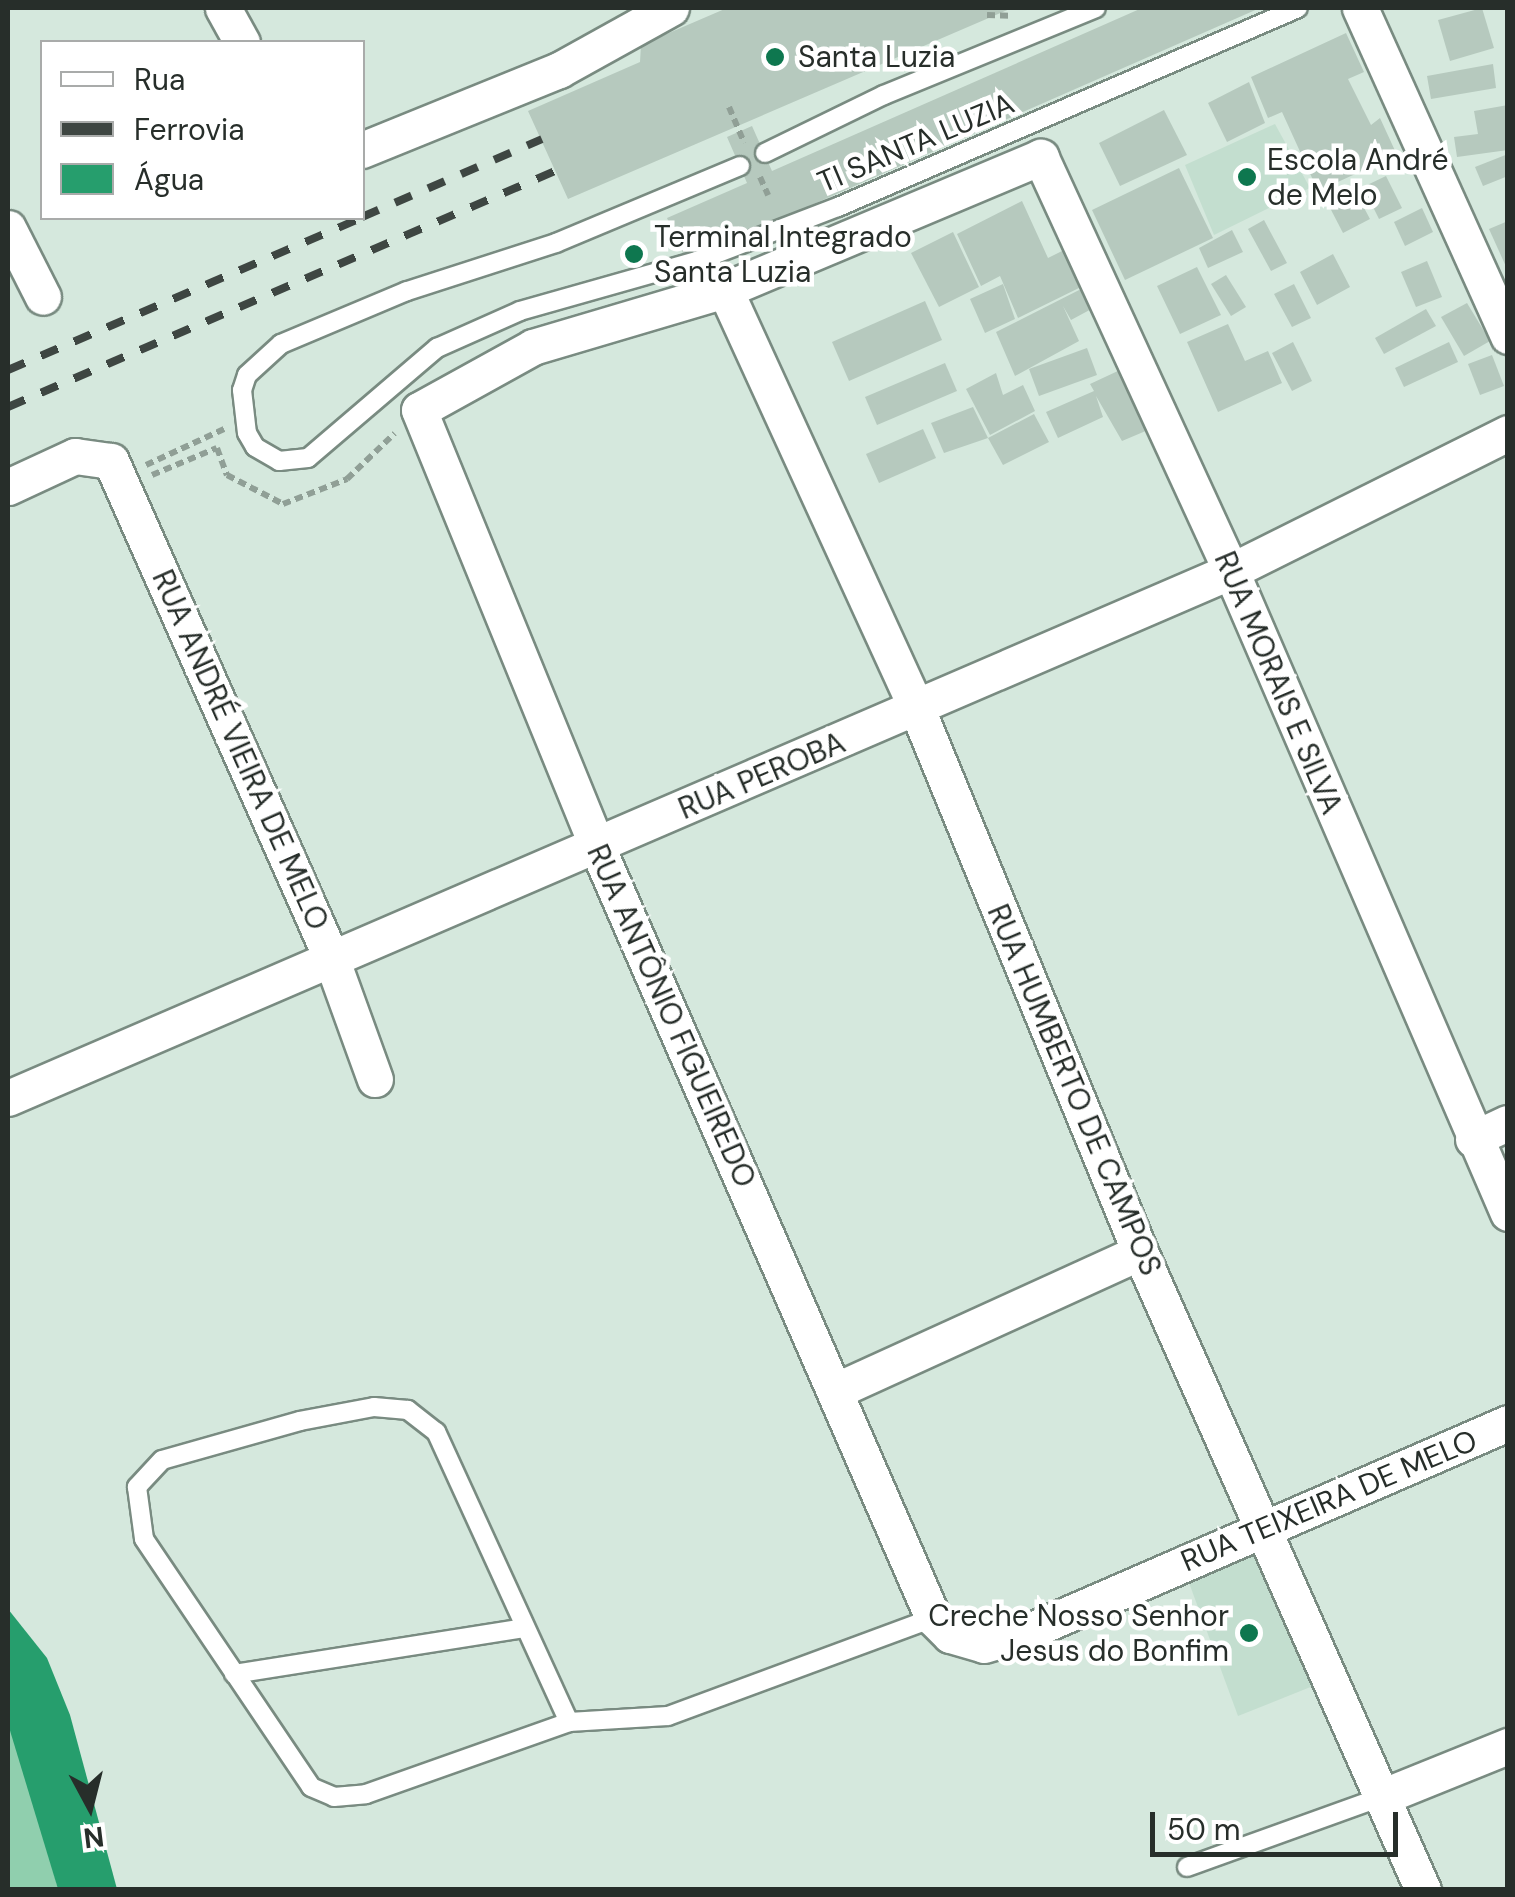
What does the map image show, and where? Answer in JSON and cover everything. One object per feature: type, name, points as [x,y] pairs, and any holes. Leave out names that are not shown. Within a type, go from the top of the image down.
[{"type":"street","points":[[223,8],[241,40]]},
{"type":"street","points":[[365,149],[559,70],[624,17],[671,8]]},
{"type":"street","points":[[1362,12],[1508,336]]},
{"type":"street","name":"RUA MORAIS E SILVA","points":[[725,290],[1041,157],[1231,571],[1508,1213]]},
{"type":"street","points":[[8,228],[43,298]]},
{"type":"street","name":"RUA ANTÔNIO FIGUEIREDO","points":[[725,290],[532,347],[419,410],[597,847],[933,1618]]},
{"type":"street","name":"RUA HUMBERTO DE CAMPOS","points":[[725,290],[917,708],[1140,1252],[1423,1890]]},
{"type":"street","name":"RUA PEROBA","points":[[8,1098],[330,955],[597,847],[1231,571],[1508,433]]},
{"type":"street","name":"RUA ANDRÉ VIEIRA DE MELO","points":[[8,487],[75,456],[111,461],[330,955],[375,1079]]},
{"type":"street","points":[[1473,1139],[1508,1123]]},
{"type":"street","points":[[835,1391],[1140,1252]]},
{"type":"street","name":"RUA TEIXEIRA DE MELO","points":[[933,1618],[966,1643],[1002,1641],[1508,1423]]},
{"type":"street","points":[[1384,1796],[1508,1746]]},
{"type":"lane","name":"TI SANTA LUZIA","points":[[764,153],[884,95],[1096,8]]},
{"type":"lane","name":"TI SANTA LUZIA","points":[[740,166],[610,222],[407,291],[281,344],[247,374],[242,390],[247,433],[256,448],[278,461],[308,458],[437,348],[520,311],[698,261],[838,207],[1298,8]]},
{"type":"lane","points":[[569,1722],[436,1432],[408,1410],[374,1407],[162,1460],[136,1487],[144,1540],[312,1786],[334,1797],[366,1794],[569,1722],[668,1716],[933,1618]]},
{"type":"lane","points":[[234,1674],[524,1628]]},
{"type":"lane","points":[[1187,1867],[1384,1796]]},
{"type":"path","points":[[729,107],[734,119]]},
{"type":"path","points":[[224,416],[236,444]]},
{"type":"path","points":[[151,475],[146,463],[227,428]]},
{"type":"path","points":[[368,431],[382,444]]},
{"type":"shaded area","name":"Escola André de Melo","points":[[1275,124],[1310,188],[1214,235],[1185,165]]},
{"type":"shaded area","name":"Creche Nosso Senhor Jesus do Bonfim","points":[[1255,1551],[1313,1686],[1238,1716],[1188,1580]]},
{"type":"shaded area","points":[[8,1724],[30,1781],[58,1889],[8,1889]]},
{"type":"water","points":[[8,1609],[47,1658],[70,1715],[117,1889],[58,1889],[8,1724]]},
{"type":"building","points":[[727,8],[1012,8],[568,199],[528,111],[640,62],[641,45]]},
{"type":"building","points":[[1142,8],[1260,8],[686,260],[667,218],[747,183],[727,137],[752,126],[772,171]]},
{"type":"building","points":[[1482,8],[1494,48],[1450,61],[1438,20]]},
{"type":"building","points":[[1346,33],[1364,72],[1348,79],[1371,125],[1380,118],[1397,155],[1318,191],[1282,112],[1268,118],[1251,77]]},
{"type":"building","points":[[1493,64],[1496,88],[1431,99],[1427,76]]},
{"type":"building","points":[[1249,82],[1265,123],[1227,142],[1208,103]]},
{"type":"building","points":[[1508,105],[1508,150],[1457,157],[1454,137],[1478,134],[1474,111]]},
{"type":"building","points":[[1164,110],[1187,155],[1120,186],[1099,143]]},
{"type":"building","points":[[1508,154],[1508,176],[1483,186],[1475,167]]},
{"type":"building","points":[[1179,168],[1213,238],[1125,280],[1092,210]]},
{"type":"building","points":[[1386,176],[1402,208],[1379,219],[1363,187]]},
{"type":"building","points":[[1355,191],[1370,219],[1343,233],[1328,204]]},
{"type":"building","points":[[1022,201],[1048,258],[1066,249],[1083,286],[1018,318],[1000,276],[981,286],[957,234]]},
{"type":"building","points":[[1422,208],[1433,232],[1405,246],[1394,222]]},
{"type":"building","points":[[1264,220],[1287,263],[1271,271],[1248,229]]},
{"type":"building","points":[[1508,221],[1508,271],[1489,229]]},
{"type":"building","points":[[1232,230],[1243,252],[1208,268],[1199,248]]},
{"type":"building","points":[[953,232],[979,287],[939,307],[911,253]]},
{"type":"building","points":[[1333,254],[1350,287],[1317,305],[1300,272]]},
{"type":"building","points":[[1427,261],[1442,297],[1416,307],[1401,272]]},
{"type":"building","points":[[1197,267],[1221,315],[1180,334],[1157,286]]},
{"type":"building","points":[[1226,275],[1246,307],[1231,316],[1211,284]]},
{"type":"building","points":[[1003,284],[1015,319],[985,333],[970,299]]},
{"type":"building","points":[[1294,284],[1311,318],[1292,327],[1274,294]]},
{"type":"building","points":[[1087,286],[1097,306],[1071,320],[1063,306],[1079,341],[1015,376],[996,332]]},
{"type":"building","points":[[925,301],[942,340],[849,381],[832,342]]},
{"type":"building","points":[[1467,303],[1490,341],[1464,356],[1441,317]]},
{"type":"building","points":[[1426,309],[1436,326],[1384,354],[1375,338]]},
{"type":"building","points":[[1228,324],[1245,361],[1268,351],[1282,383],[1218,412],[1187,342]]},
{"type":"building","points":[[1293,342],[1312,381],[1292,391],[1272,353]]},
{"type":"building","points":[[1449,342],[1458,362],[1404,387],[1395,368]]},
{"type":"building","points":[[1087,348],[1097,375],[1039,396],[1029,369]]},
{"type":"building","points":[[1492,355],[1504,386],[1480,395],[1468,364]]},
{"type":"building","points":[[945,363],[957,391],[877,425],[865,397]]},
{"type":"building","points":[[1120,370],[1148,430],[1122,441],[1096,396],[1103,417],[1058,438],[1046,412],[1094,391],[1090,384]]},
{"type":"building","points":[[996,373],[1003,395],[1023,385],[1035,411],[990,435],[966,389]]},
{"type":"building","points":[[973,407],[988,438],[944,453],[931,423]]},
{"type":"building","points":[[1034,414],[1049,442],[1003,465],[988,438]]},
{"type":"building","points":[[923,429],[936,458],[879,483],[866,454]]},
{"type":"railway","points":[[365,216],[542,139]]},
{"type":"railway","points":[[8,407],[555,171]]},
{"type":"railway","points":[[8,370],[356,220]]},
{"type":"place","name":"Santa Luzia","points":[[775,57]]},
{"type":"place","name":"Escola André de Melo","points":[[1247,177]]},
{"type":"place","name":"Terminal Integrado Santa Luzia","points":[[634,254]]},
{"type":"place","name":"Creche Nosso Senhor Jesus do Bonfim","points":[[1249,1633]]}]
